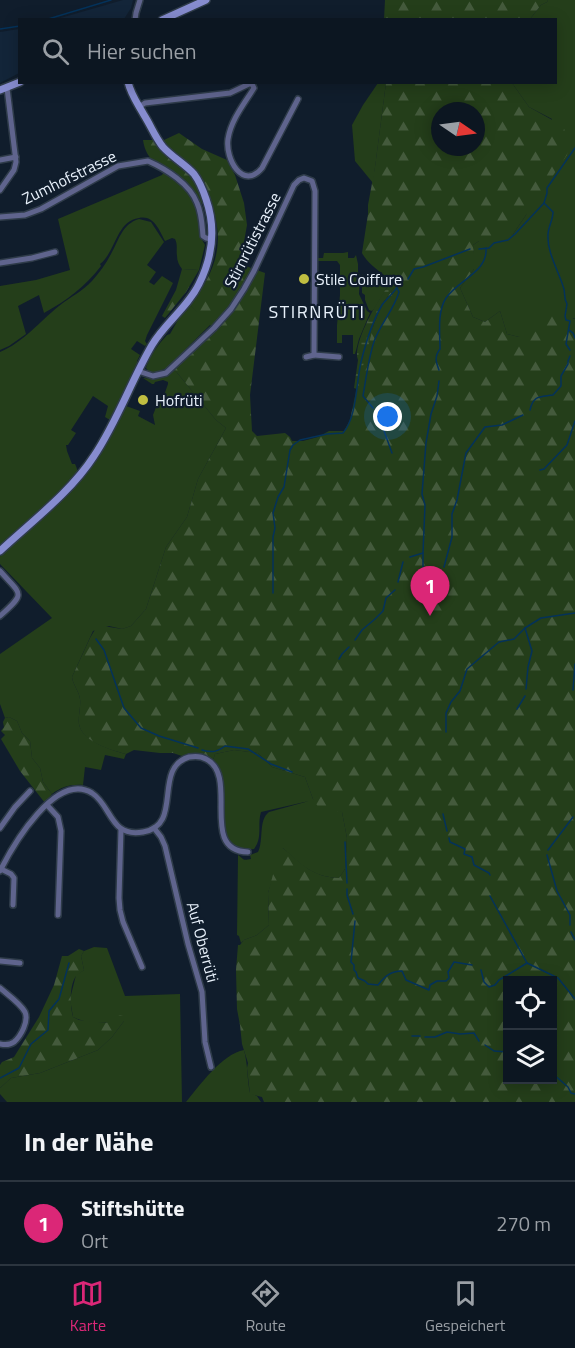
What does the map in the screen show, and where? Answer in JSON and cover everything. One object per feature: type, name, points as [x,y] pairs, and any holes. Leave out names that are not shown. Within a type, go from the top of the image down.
[{"type":"street","points":[[135,18],[140,0]]},
{"type":"street","points":[[166,18],[206,0]]},
{"type":"street","points":[[0,190],[14,170],[16,162],[3,89],[18,83]]},
{"type":"street","points":[[0,551],[71,486],[85,470],[104,441],[157,336],[193,295],[210,257],[213,239],[209,207],[201,184],[194,174],[162,146],[132,97],[129,84]]},
{"type":"street","points":[[139,107],[145,103],[230,93],[249,84],[256,84],[233,122],[228,140],[228,151],[233,165],[240,173],[250,175],[259,171],[298,99]]},
{"type":"street","points":[[0,160],[16,157]]},
{"type":"street","name":"Zumhofstrasse","points":[[0,217],[25,215],[40,210],[118,166],[148,161],[182,182],[191,192],[200,212],[204,236],[213,239]]},
{"type":"street","name":"Stirnrütistrasse","points":[[138,371],[153,376],[166,373],[231,309],[254,271],[294,185],[304,178],[312,181],[315,191],[314,355]]},
{"type":"street","points":[[0,263],[56,252]]},
{"type":"street","points":[[306,357],[314,355],[339,357]]},
{"type":"street","points":[[0,571],[19,593],[17,600],[0,616]]},
{"type":"street","points":[[13,905],[14,878],[11,874],[0,870],[30,823],[56,797],[68,790],[82,789],[96,796],[121,829],[135,833],[150,831],[165,814],[171,774],[181,761],[188,758],[199,756],[210,761],[214,766],[219,776],[223,839],[237,852],[248,852]]},
{"type":"street","points":[[0,828],[15,807],[30,792]]},
{"type":"street","points":[[47,805],[58,817],[60,824],[58,915]]},
{"type":"street","name":"Auf Oberrüti","points":[[154,828],[165,846],[202,993],[205,1042],[211,1067]]},
{"type":"street","points":[[121,829],[120,910],[142,967]]},
{"type":"street","points":[[0,961],[20,963]]},
{"type":"street","points":[[0,988],[21,1008],[26,1017],[24,1026],[15,1041],[0,1044]]},
{"type":"shaded area","points":[[123,0],[133,0],[125,18],[60,18]]},
{"type":"shaded area","points":[[18,29],[18,74],[0,83],[0,32]]},
{"type":"green space","points":[[385,0],[548,0],[531,18],[384,18]]},
{"type":"green space","points":[[548,0],[575,0],[575,318],[519,337],[507,334],[500,311],[485,322],[473,317],[460,288],[474,269],[473,245],[479,241],[513,234],[526,215],[552,119],[529,107],[513,84],[557,84],[557,18],[531,18],[541,5]]},
{"type":"green space","points":[[377,84],[386,84],[373,183],[355,161],[352,125]]},
{"type":"green space","points":[[386,84],[513,84],[529,107],[563,126],[569,142],[567,155],[513,234],[499,241],[479,241],[473,245],[474,254],[479,261],[460,288],[473,317],[485,322],[500,311],[507,334],[519,337],[526,323],[555,311],[575,318],[575,1102],[264,1102],[262,1097],[250,1094],[248,1063],[242,1044],[237,1009],[238,945],[257,935],[269,925],[268,893],[280,849],[283,848],[314,872],[339,878],[345,869],[347,838],[342,812],[320,810],[313,799],[305,777],[272,767],[258,753],[234,750],[215,754],[213,760],[196,753],[182,756],[173,753],[134,750],[126,754],[91,740],[81,730],[79,724],[80,699],[72,677],[90,638],[96,628],[103,626],[122,629],[131,626],[146,609],[166,547],[187,517],[198,479],[226,428],[216,420],[174,369],[214,329],[190,305],[200,292],[213,266],[218,241],[214,213],[209,197],[200,205],[188,185],[155,163],[147,153],[143,140],[164,140],[179,133],[202,149],[227,160],[235,175],[244,203],[247,225],[240,264],[265,273],[250,395],[252,431],[257,436],[285,433],[292,441],[303,441],[329,431],[344,431],[350,420],[362,363],[374,324],[382,304],[396,285],[372,265],[362,253]]},
{"type":"green space","points":[[164,172],[193,199],[199,218],[201,238],[205,245],[199,270],[182,269],[177,260],[175,239],[165,241],[152,221],[144,218],[131,220],[121,231],[110,252],[100,264],[101,266],[68,298],[44,313],[39,295],[18,306],[26,334],[0,350],[0,286],[36,280],[70,270],[58,219],[162,175]]},
{"type":"green space","points":[[139,219],[151,222],[164,242],[147,265],[156,272],[149,282],[154,285],[162,276],[173,283],[147,335],[145,341],[147,344],[145,346],[137,341],[131,349],[140,355],[138,363],[110,420],[105,417],[108,406],[93,396],[71,430],[76,433],[66,445],[77,473],[54,498],[0,547],[0,352],[24,337],[59,306],[88,285],[105,265],[125,229],[133,221]]},
{"type":"green space","points":[[348,252],[348,258],[354,258],[356,255],[360,275],[359,294],[370,313],[355,354],[353,354],[353,335],[342,335],[342,343],[337,343],[340,265],[337,261],[317,261],[317,258],[323,258],[324,253]]},
{"type":"green space","points":[[182,269],[199,270],[186,292],[165,318],[162,316],[176,290]]},
{"type":"green space","points":[[362,274],[365,279],[371,275],[379,278],[382,275],[391,281],[372,311],[369,310],[365,295],[362,293]]},
{"type":"green space","points":[[393,280],[396,285],[382,304],[374,324],[357,389],[354,388],[359,342],[375,306]]},
{"type":"green space","points":[[190,305],[211,324],[167,368],[154,373],[149,372],[146,368],[152,354],[170,334]]},
{"type":"green space","points":[[174,369],[216,420],[226,428],[198,479],[187,517],[166,547],[146,609],[131,626],[122,629],[109,626],[93,631],[72,677],[80,699],[79,724],[81,730],[98,744],[126,754],[124,759],[105,755],[101,770],[85,767],[83,785],[66,786],[52,794],[43,782],[40,768],[32,758],[30,741],[22,733],[17,721],[9,717],[5,718],[0,704],[0,654],[52,618],[0,564],[0,556],[86,475],[105,447],[126,406],[140,411],[138,416],[155,425],[153,415],[160,397],[163,398],[168,382],[163,380],[152,384],[143,378],[160,377]]},
{"type":"green space","points":[[9,717],[17,721],[22,733],[30,741],[32,758],[40,768],[43,782],[52,794],[45,803],[20,771],[1,739],[5,735],[1,731],[4,727],[3,722]]},
{"type":"green space","points":[[234,750],[258,753],[272,767],[305,777],[313,799],[342,812],[347,838],[345,869],[339,878],[314,873],[283,848],[268,893],[269,925],[257,935],[241,943],[237,935],[238,855],[248,860],[251,859],[250,855],[258,852],[263,820],[269,812],[309,801],[261,812],[259,835],[254,849],[240,849],[232,844],[224,823],[221,772],[213,760],[215,754]]},
{"type":"green space","points":[[94,947],[107,948],[125,996],[180,994],[182,1102],[7,1102],[0,1094],[0,1088],[11,1078],[40,1073],[98,1050],[124,1021],[92,1022],[73,1017],[70,999],[76,975],[84,970],[81,956],[84,951]]},
{"type":"green space","points":[[79,949],[84,951],[81,956],[84,970],[76,976],[72,985],[73,1017],[79,1020],[106,1023],[120,1015],[123,1016],[124,1021],[98,1050],[40,1073],[11,1078],[0,1088],[0,1065],[14,1057],[39,1017],[54,985],[62,956],[68,956]]},
{"type":"green space","points":[[244,1050],[250,1093],[257,1096],[261,1102],[186,1102],[220,1064],[228,1057]]},
{"type":"waterway","points":[[52,18],[111,0]]},
{"type":"waterway","points":[[0,29],[18,26]]},
{"type":"waterway","points":[[570,350],[566,344],[570,321],[566,320],[565,316],[567,304],[564,288],[548,241],[553,212],[544,203],[547,188],[575,148]]},
{"type":"waterway","points":[[479,249],[489,248],[494,243],[508,240],[544,203]]},
{"type":"waterway","points":[[439,370],[436,357],[440,349],[443,304],[451,292],[477,270],[485,256],[486,248]]},
{"type":"waterway","points":[[408,279],[414,269],[470,249]]},
{"type":"waterway","points":[[273,593],[275,528],[273,513],[284,487],[290,450],[300,440],[343,433],[348,426],[354,409],[361,362],[370,332],[382,305],[398,286],[399,278]]},
{"type":"waterway","points":[[373,408],[363,396],[369,359],[375,339],[397,298],[399,292],[397,288]]},
{"type":"waterway","points":[[569,330],[575,338]]},
{"type":"waterway","points":[[530,410],[535,399],[553,395],[561,386],[561,376],[570,356]]},
{"type":"waterway","points":[[423,584],[425,505],[422,494],[426,443],[439,381]]},
{"type":"waterway","points":[[378,414],[392,453]]},
{"type":"waterway","points":[[444,567],[452,537],[452,514],[466,453],[485,427],[502,425],[523,415]]},
{"type":"waterway","points":[[540,470],[544,469],[567,445],[575,421]]},
{"type":"waterway","points":[[410,557],[423,553]]},
{"type":"waterway","points":[[398,582],[403,562]]},
{"type":"waterway","points":[[355,640],[362,630],[383,611],[386,598],[395,590]]},
{"type":"waterway","points":[[446,732],[446,713],[460,691],[467,669],[499,642],[514,639],[525,628],[541,618],[575,613]]},
{"type":"waterway","points":[[525,628],[532,651],[526,689]]},
{"type":"waterway","points":[[96,639],[104,650],[124,708],[141,728],[198,748]]},
{"type":"waterway","points":[[339,659],[349,647]]},
{"type":"waterway","points":[[573,690],[575,664]]},
{"type":"waterway","points":[[517,709],[525,696]]},
{"type":"waterway","points":[[202,750],[214,751],[225,746],[248,749],[271,764],[292,772]]},
{"type":"waterway","points":[[443,814],[447,831]]},
{"type":"waterway","points":[[548,850],[573,817]]},
{"type":"waterway","points":[[449,838],[450,842],[465,849],[464,854],[472,857],[474,865],[490,875]]},
{"type":"waterway","points":[[345,842],[347,883]]},
{"type":"waterway","points":[[547,855],[557,891],[570,915],[570,925]]},
{"type":"waterway","points":[[347,889],[353,914]]},
{"type":"waterway","points":[[490,896],[527,963],[558,978],[575,999]]},
{"type":"waterway","points":[[355,921],[351,962],[358,978],[368,984],[378,985],[388,975],[402,971],[406,980],[429,990],[430,985],[449,978],[448,972],[454,962],[472,965]]},
{"type":"waterway","points":[[571,932],[575,940]]},
{"type":"waterway","points":[[0,1078],[19,1068],[31,1044],[48,1030],[49,1011],[59,999],[69,963]]},
{"type":"waterway","points":[[481,970],[484,982],[489,987],[527,963]]},
{"type":"waterway","points":[[425,1037],[435,1037],[447,1032],[474,1033],[479,1041]]},
{"type":"waterway","points":[[412,1036],[420,1036]]},
{"type":"waterway","points":[[485,1045],[494,1051],[503,1052]]},
{"type":"waterway","points":[[557,1077],[571,1093],[575,1094]]},
{"type":"place","name":"Stile Coiffure","points":[[304,279]]},
{"type":"place","name":"Hofrüti","points":[[143,400]]},
{"type":"place","name":"Stiftshütte","points":[[430,616]]},
{"type":"district","name":"STIRNRÜTI","points":[[317,312]]}]
